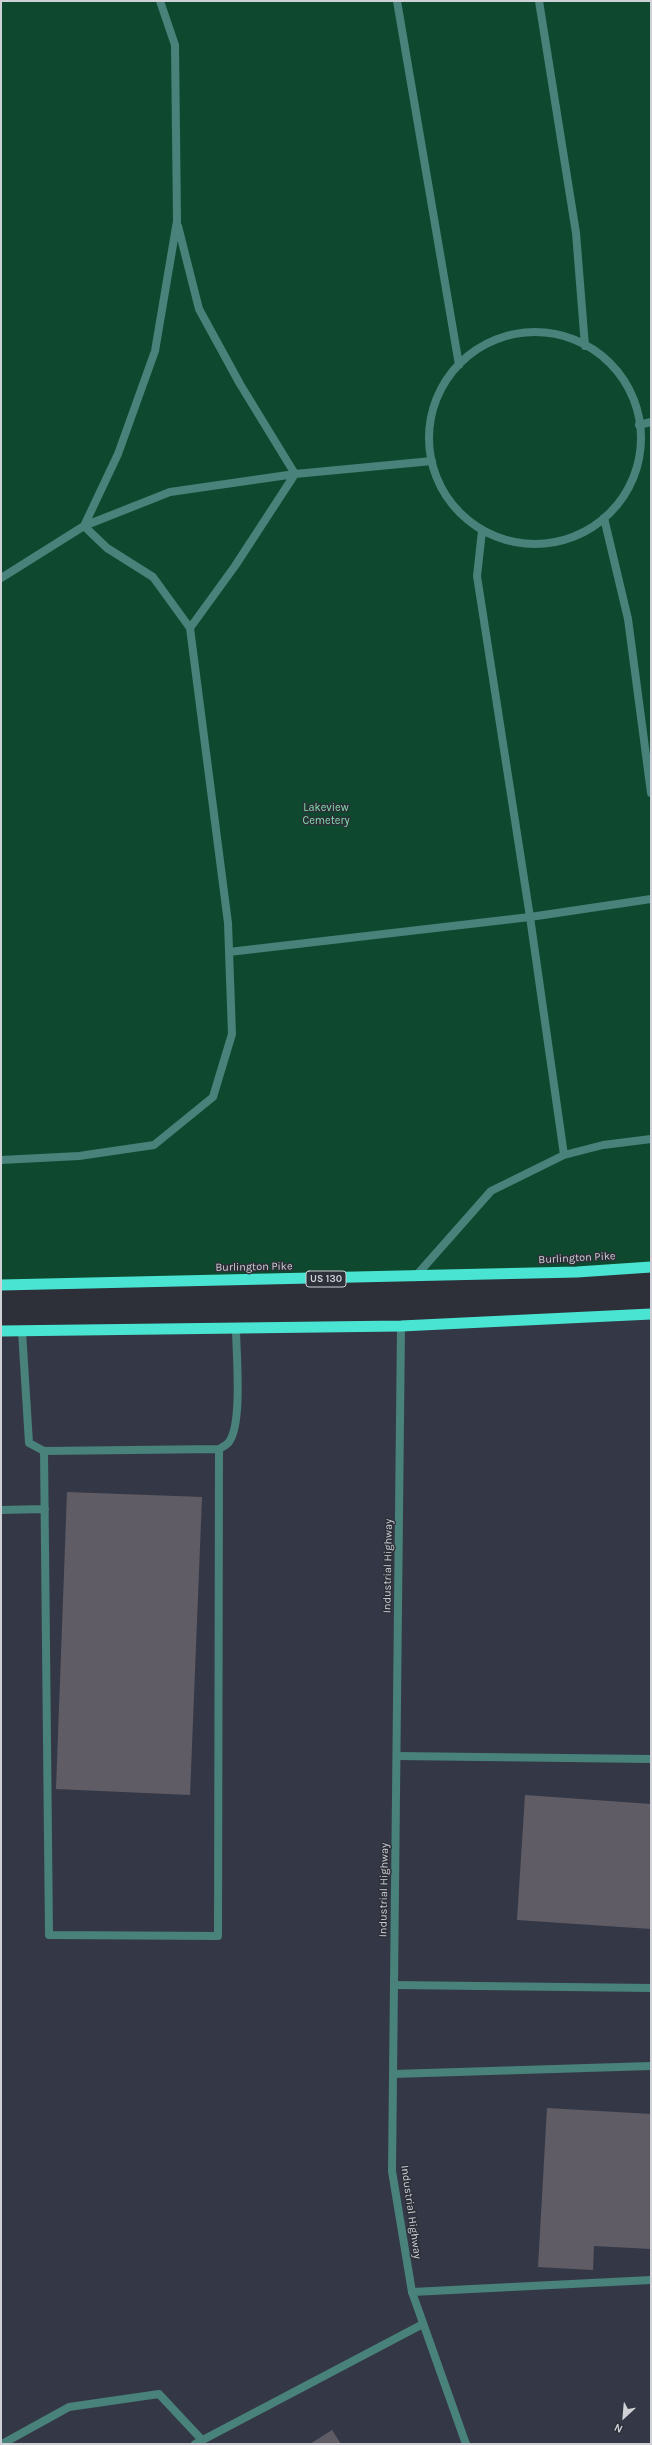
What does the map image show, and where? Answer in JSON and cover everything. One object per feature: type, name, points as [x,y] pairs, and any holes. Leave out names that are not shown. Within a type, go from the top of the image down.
[{"type":"highway","name":"Burlington Pike","points":[[1,1285],[414,1277],[577,1272],[651,1267]]},
{"type":"highway","points":[[1,1331],[401,1326],[651,1314]]},
{"type":"street","points":[[84,526],[118,454],[155,351],[177,221],[175,45],[160,1]]},
{"type":"street","points":[[397,1],[459,365]]},
{"type":"street","points":[[539,1],[576,233],[586,346]]},
{"type":"street","points":[[177,221],[199,309],[240,384],[295,474]]},
{"type":"street","points":[[536,332],[570,338],[600,353],[623,378],[637,410],[642,443],[634,479],[615,509],[586,532],[552,544],[516,543],[482,531],[454,508],[435,477],[428,441],[432,407],[447,377],[459,365],[471,352],[502,337],[536,332]]},
{"type":"street","points":[[639,424],[651,422]]},
{"type":"street","points":[[1,578],[84,526],[170,492],[295,474],[432,461]]},
{"type":"street","points":[[190,628],[235,566],[295,474]]},
{"type":"street","points":[[604,518],[628,619],[651,793]]},
{"type":"street","points":[[1,1160],[79,1156],[154,1145],[213,1097],[232,1034],[227,915],[190,628],[153,576],[107,548],[84,526]]},
{"type":"street","points":[[482,531],[477,576],[530,917],[564,1155]]},
{"type":"street","points":[[229,952],[530,917],[651,899]]},
{"type":"street","points":[[414,1277],[491,1191],[564,1155],[603,1145],[651,1139]]},
{"type":"street","name":"Industrial Highway","points":[[401,1326],[392,2171],[412,2292],[466,2444]]},
{"type":"street","points":[[22,1331],[29,1443],[44,1452],[219,1450],[229,1442],[235,1427],[238,1382],[236,1328]]},
{"type":"street","points":[[44,1452],[49,1935],[218,1936],[219,1450]]},
{"type":"street","points":[[1,1510],[45,1509]]},
{"type":"street","points":[[397,1756],[651,1759]]},
{"type":"street","points":[[394,1985],[651,1988]]},
{"type":"street","points":[[393,2074],[651,2066]]},
{"type":"street","points":[[412,2292],[651,2280]]},
{"type":"street","points":[[2,2444],[69,2407],[158,2394],[199,2442],[423,2324]]},
{"type":"shaded area","points":[[651,1314],[651,2444],[1,2444],[1,1331]]},
{"type":"green space","name":"Lakeview Cemetery","points":[[1,1],[651,1],[651,1267],[1,1285]]},
{"type":"building","points":[[67,1492],[202,1497],[190,1795],[56,1789]]},
{"type":"building","points":[[525,1795],[651,1804],[651,1929],[517,1920]]},
{"type":"building","points":[[547,2108],[651,2114],[651,2249],[594,2246],[593,2270],[538,2267]]},
{"type":"building","points":[[332,2430],[341,2444],[310,2444]]}]
